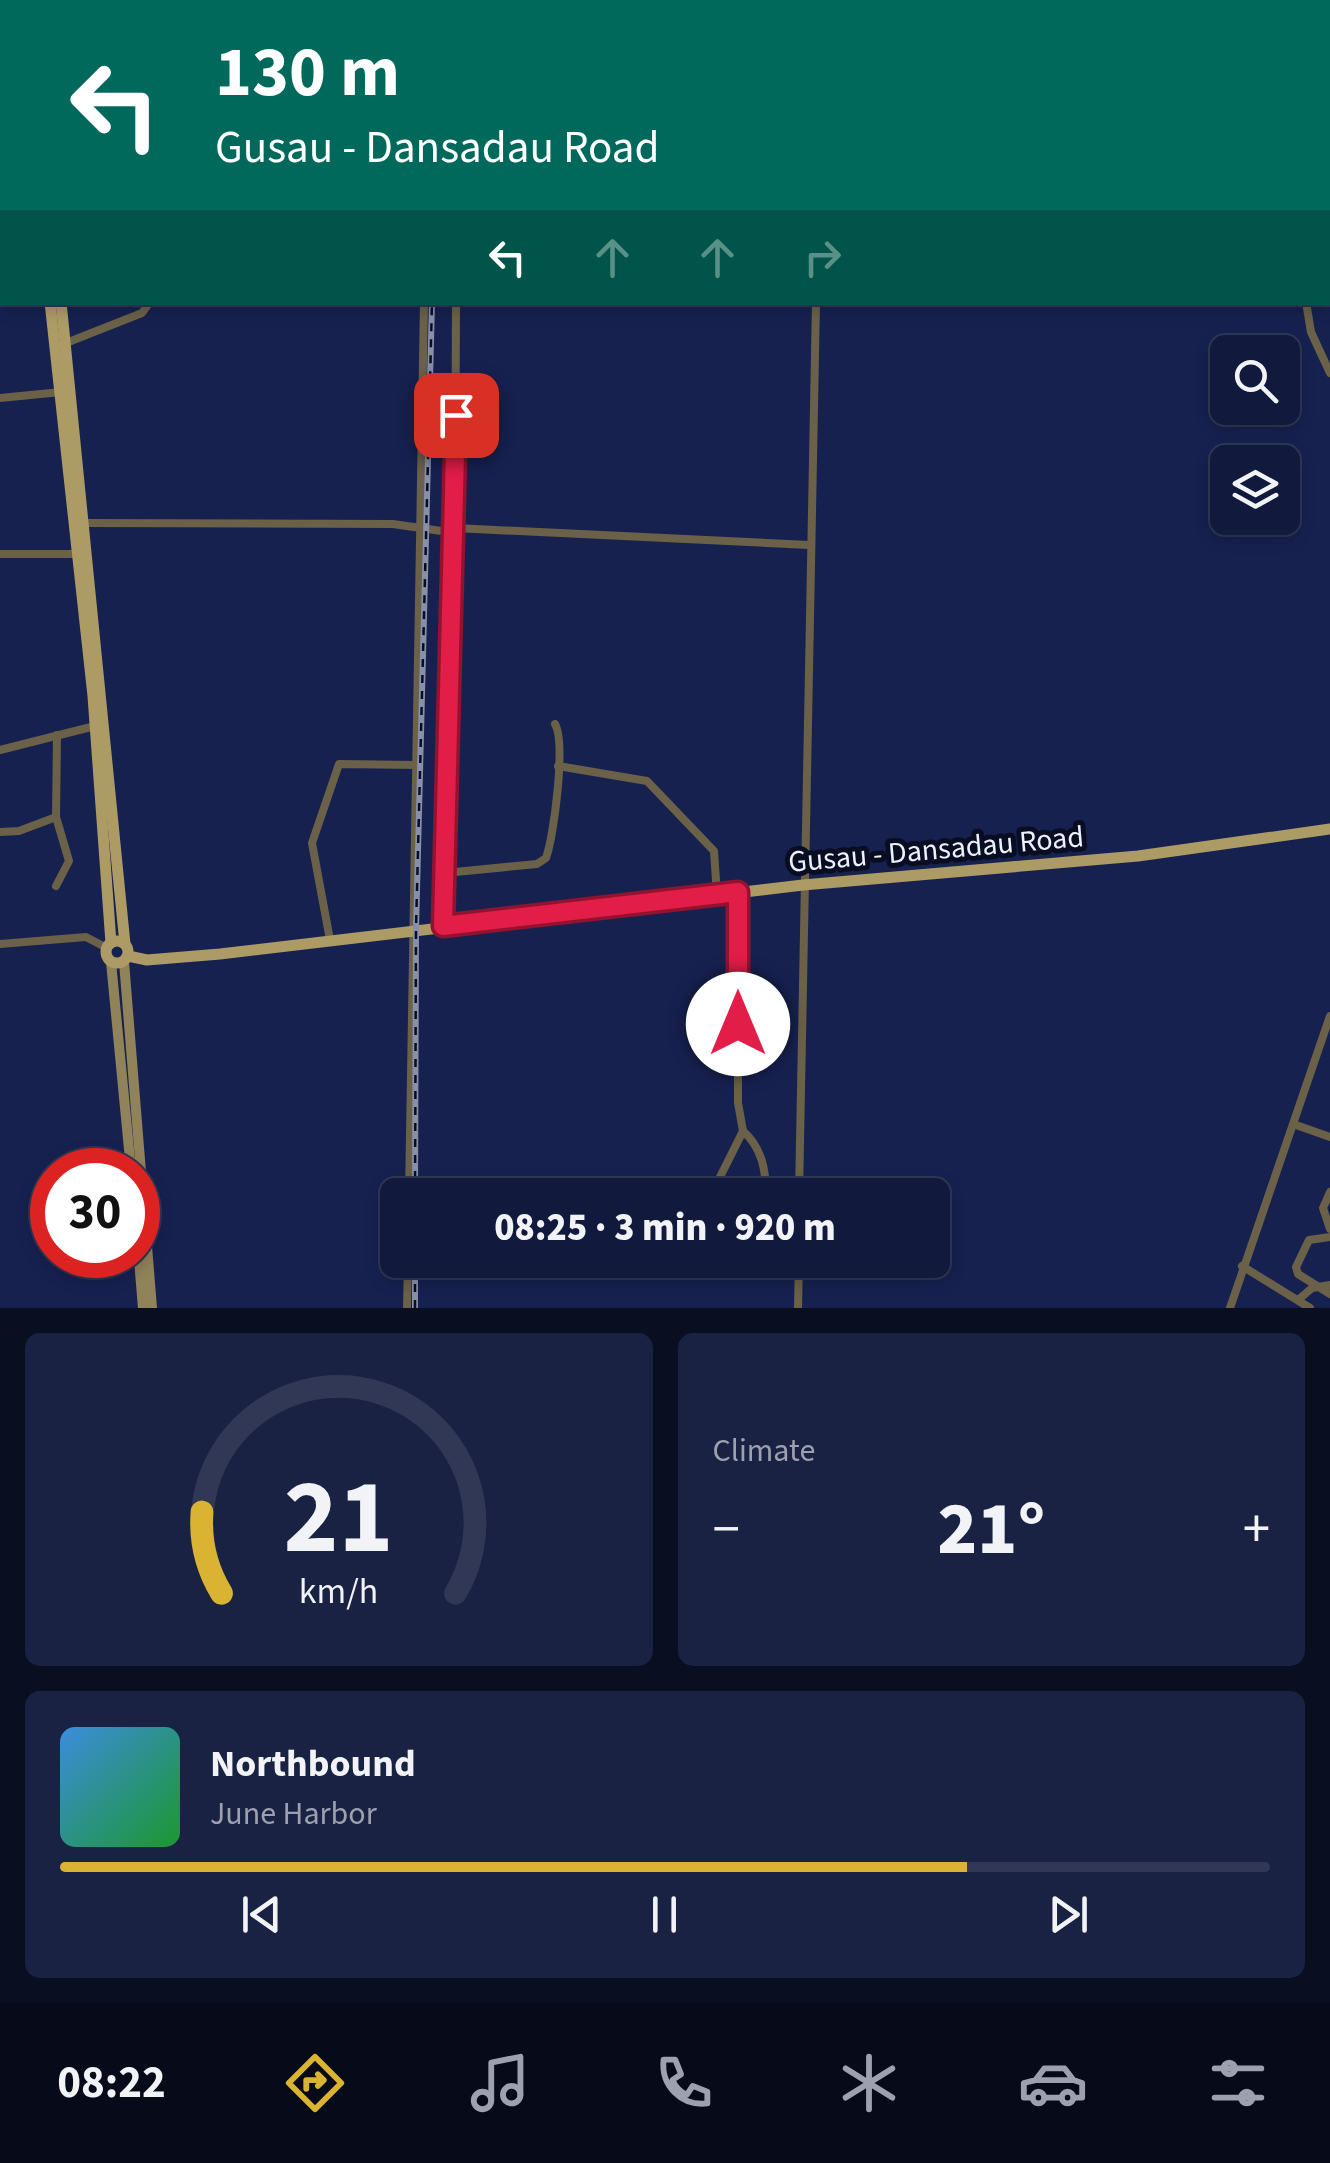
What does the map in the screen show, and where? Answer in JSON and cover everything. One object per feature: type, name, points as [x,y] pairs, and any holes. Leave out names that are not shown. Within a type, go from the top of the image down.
[{"type":"main road","points":[[50,305],[137,1148]]},
{"type":"main road","points":[[61,305],[84,523],[130,1148]]},
{"type":"main road","name":"Gusau - Dansadau Road","points":[[118,952],[147,960],[803,885],[1138,856],[1330,829]]},
{"type":"main road","points":[[142,1278],[143,1308]]},
{"type":"main road","points":[[146,1278],[152,1308]]},
{"type":"street","points":[[66,343],[142,313],[148,305]]},
{"type":"street","points":[[408,1178],[424,305]]},
{"type":"street","points":[[443,926],[455,530],[456,305]]},
{"type":"street","points":[[799,1178],[816,305]]},
{"type":"street","points":[[1306,305],[1311,332],[1330,374]]},
{"type":"street","points":[[0,398],[61,392]]},
{"type":"street","points":[[84,523],[392,524],[420,530],[809,544]]},
{"type":"street","points":[[0,554],[78,554]]},
{"type":"street","points":[[446,872],[536,864],[546,858],[560,737],[555,724]]},
{"type":"street","points":[[0,750],[95,726]]},
{"type":"street","points":[[56,886],[69,861],[56,816],[57,736]]},
{"type":"street","points":[[330,940],[312,843],[340,764],[417,765]]},
{"type":"street","points":[[558,766],[647,781],[714,851],[718,895]]},
{"type":"street","points":[[0,832],[20,831],[56,816]]},
{"type":"street","points":[[738,892],[738,1104],[743,1131],[756,1143],[764,1178]]},
{"type":"street","points":[[0,944],[86,937],[118,952]]},
{"type":"street","points":[[1230,1308],[1296,1125],[1330,1016]]},
{"type":"street","points":[[1296,1125],[1330,1137]]},
{"type":"street","points":[[720,1178],[743,1131]]},
{"type":"street","points":[[1330,1192],[1324,1208],[1330,1229]]},
{"type":"street","points":[[1330,1238],[1308,1240],[1296,1266],[1298,1274],[1330,1294]]},
{"type":"street","points":[[1242,1266],[1310,1308]]},
{"type":"street","points":[[407,1306],[408,1278]]},
{"type":"street","points":[[798,1308],[799,1278]]},
{"type":"street","points":[[1298,1300],[1330,1285]]},
{"type":"railway","points":[[415,1178],[416,929],[432,305]]},
{"type":"railway","points":[[415,1278],[415,1308]]},
{"type":"route","points":[[456,415],[443,926],[738,892],[738,1024]]}]
